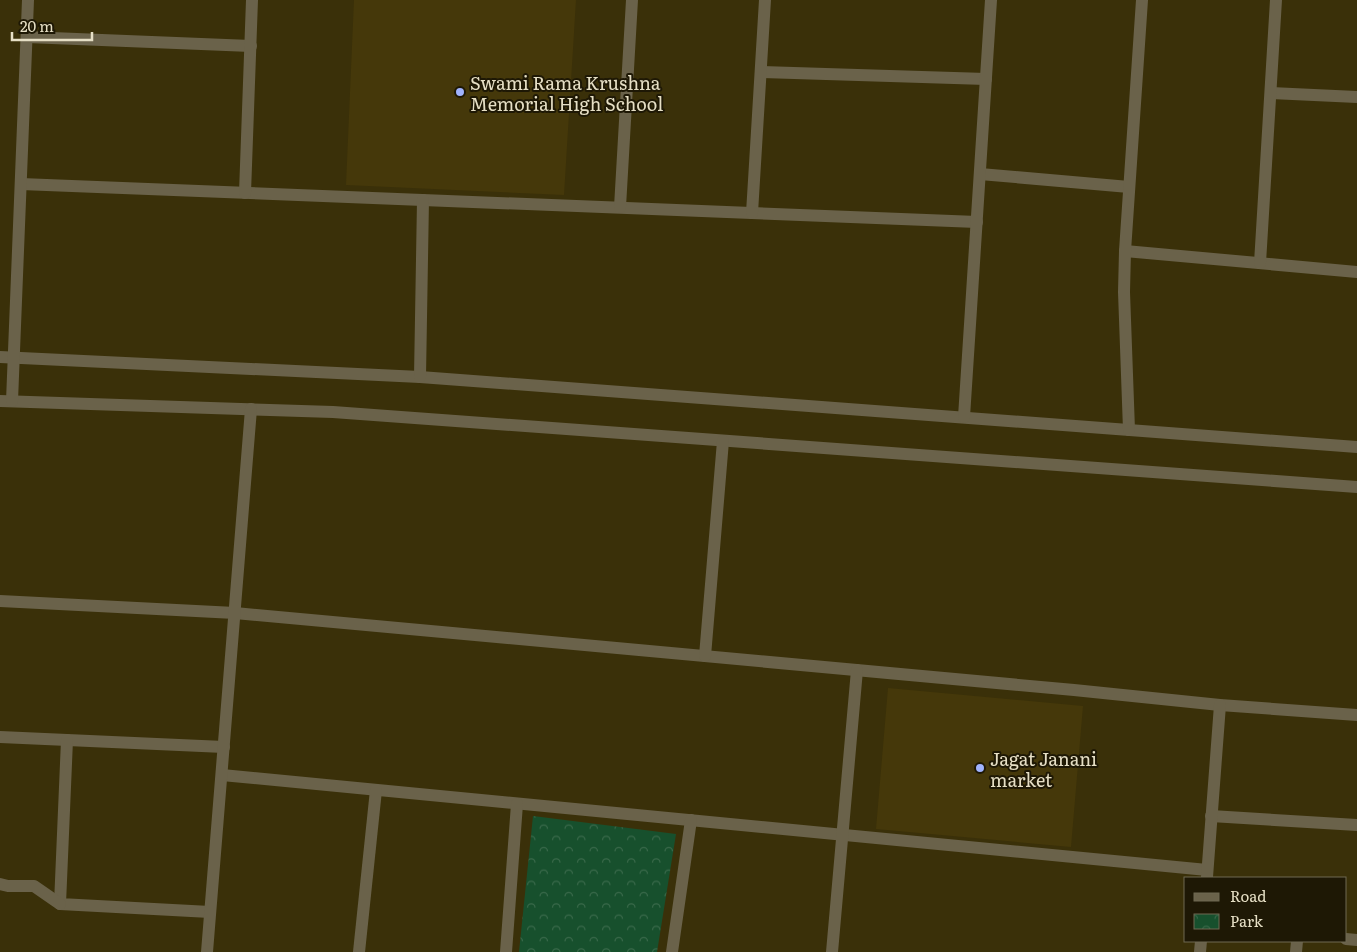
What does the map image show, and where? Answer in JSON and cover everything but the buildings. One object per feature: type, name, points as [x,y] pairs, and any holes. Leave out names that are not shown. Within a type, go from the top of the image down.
[{"type":"street","points":[[28,0],[14,358],[6,401],[333,412],[1357,487]]},
{"type":"street","points":[[245,193],[252,0]]},
{"type":"street","points":[[620,207],[632,0]]},
{"type":"street","points":[[752,213],[765,0]]},
{"type":"street","points":[[964,418],[991,0]]},
{"type":"street","points":[[1129,430],[1124,292],[1125,251],[1142,0]]},
{"type":"street","points":[[1260,263],[1276,0]]},
{"type":"street","points":[[27,37],[251,46]]},
{"type":"street","points":[[761,72],[986,79]]},
{"type":"street","points":[[1271,93],[1357,97]]},
{"type":"street","points":[[980,174],[1129,187]]},
{"type":"street","points":[[21,184],[977,222]]},
{"type":"street","points":[[420,376],[423,200]]},
{"type":"street","points":[[1125,251],[1357,272]]},
{"type":"street","points":[[0,357],[420,376],[1357,447]]},
{"type":"street","points":[[207,952],[252,409]]},
{"type":"street","points":[[705,656],[723,441]]},
{"type":"street","points":[[0,601],[235,613],[1220,705],[1357,715]]},
{"type":"street","points":[[832,952],[857,670]]},
{"type":"street","points":[[222,775],[843,835],[1207,874],[1220,705]]},
{"type":"street","points":[[0,737],[224,747]]},
{"type":"street","points":[[60,904],[67,740]]},
{"type":"street","points":[[359,952],[376,790]]},
{"type":"street","points":[[506,952],[517,804]]},
{"type":"street","points":[[1211,816],[1357,825]]},
{"type":"street","points":[[672,952],[690,820]]},
{"type":"street","points":[[0,884],[8,886],[34,886],[60,904],[210,912]]},
{"type":"shaded area","name":"Swami Rama Krushna Memorial High School","points":[[354,0],[576,0],[564,195],[346,185]]},
{"type":"shaded area","name":"Jagat Janani market","points":[[888,688],[1083,706],[1071,847],[876,829]]},
{"type":"green space","points":[[533,816],[676,834],[657,952],[519,952]]},
{"type":"place","name":"Swami Rama Krushna Memorial High School","points":[[460,92]]},
{"type":"place","name":"Jagat Janani market","points":[[980,768]]}]
